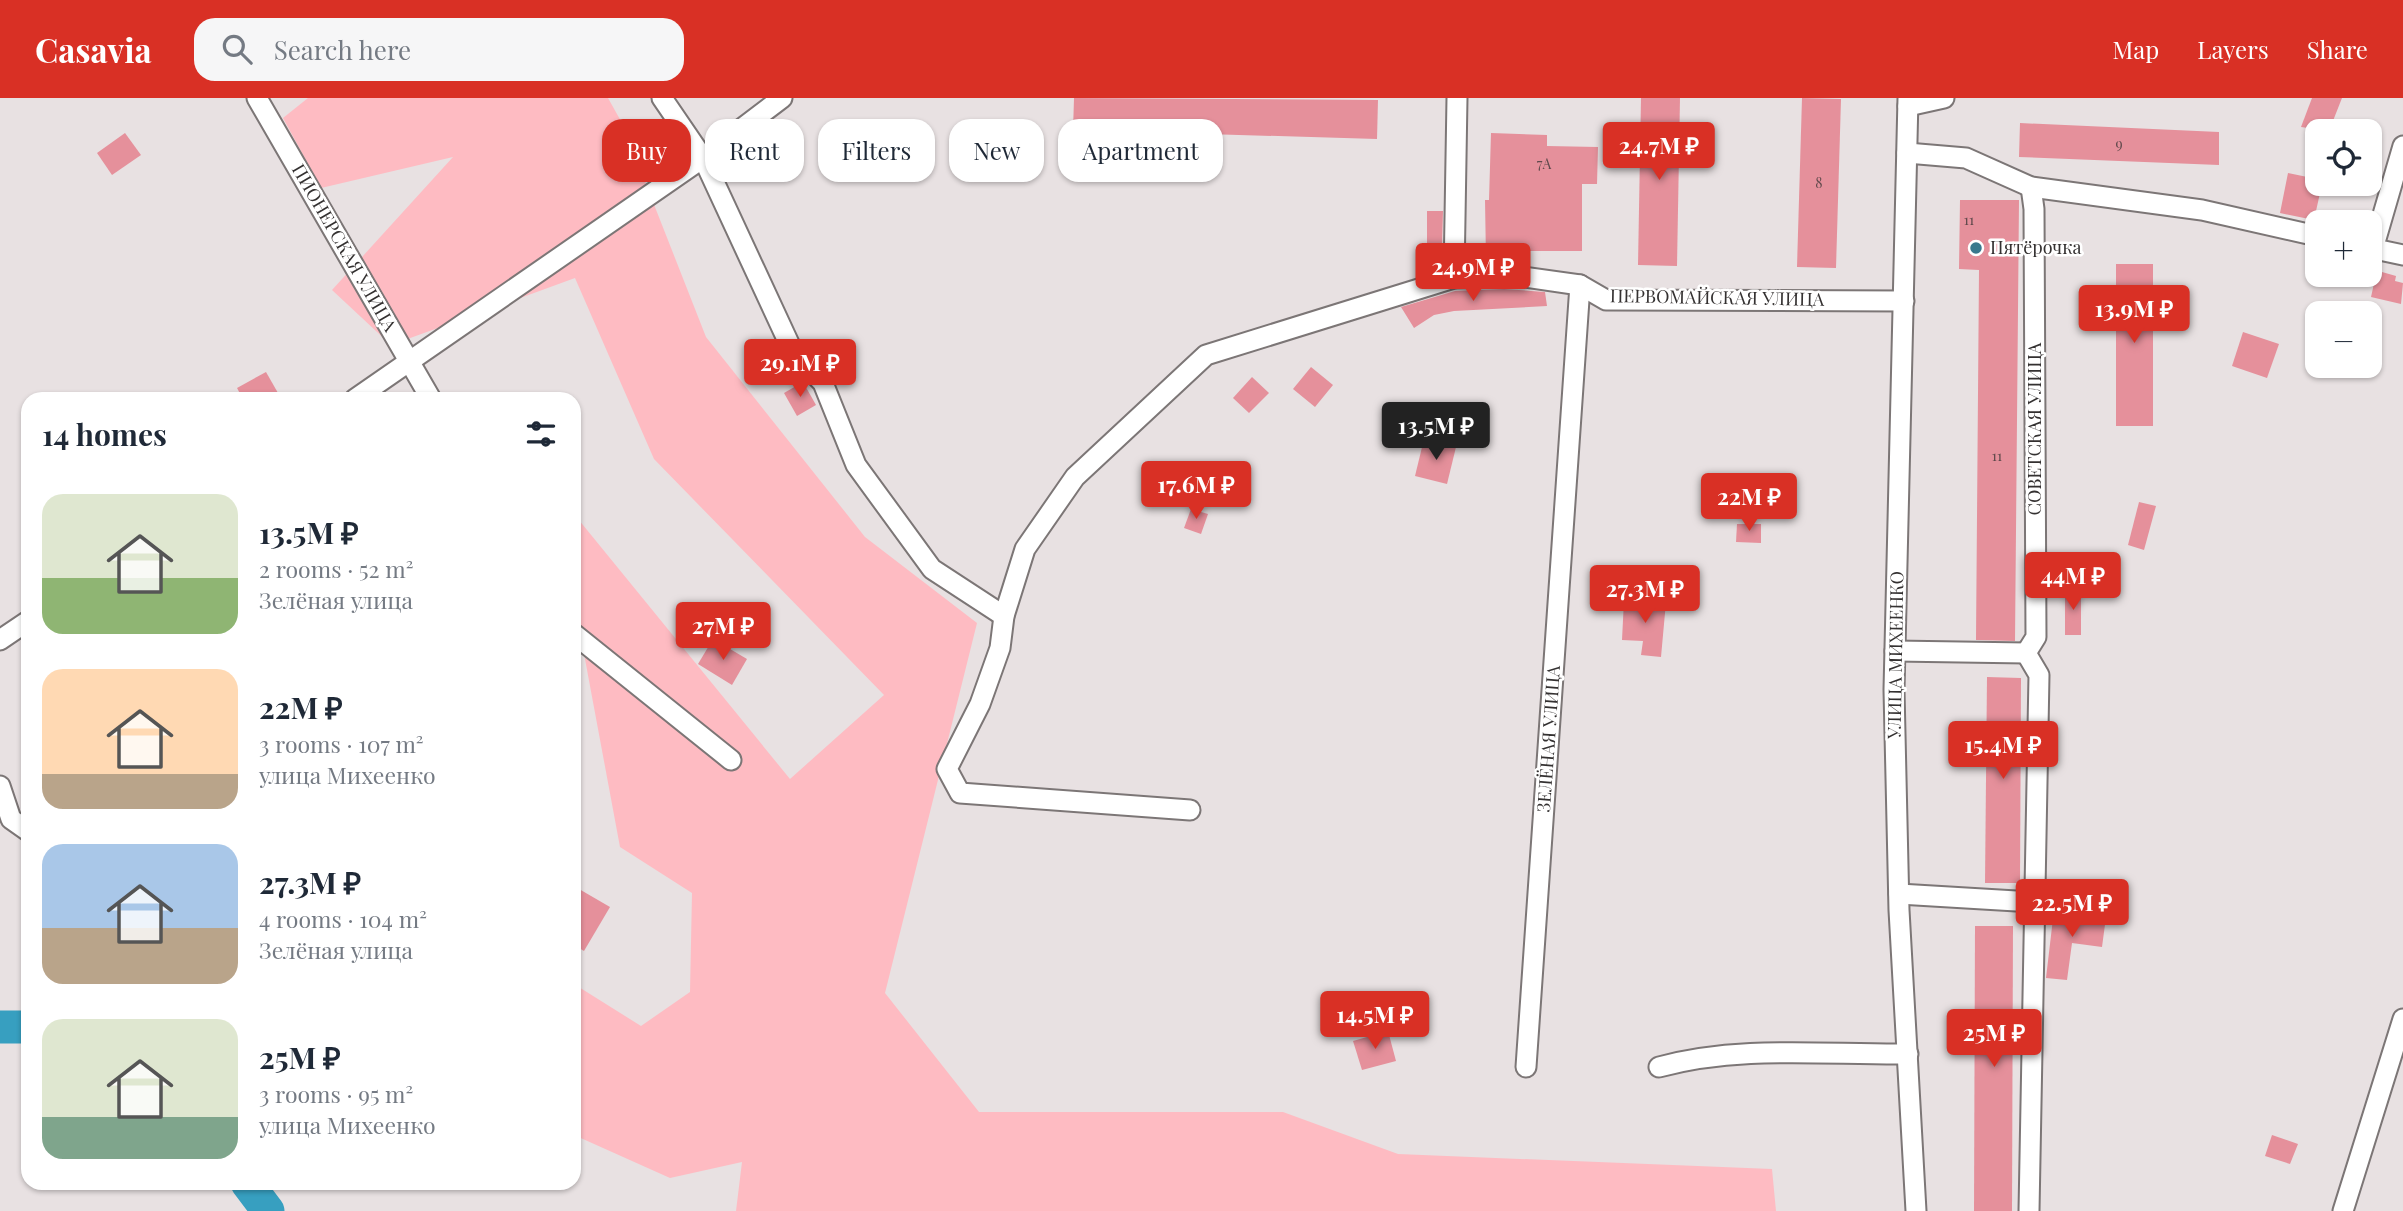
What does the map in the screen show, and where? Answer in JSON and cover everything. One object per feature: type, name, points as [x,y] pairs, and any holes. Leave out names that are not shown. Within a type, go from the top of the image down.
[{"type":"street","name":"ПИОНЕРСКАЯ УЛИЦА","points":[[257,98],[427,392]]},
{"type":"street","points":[[662,98],[702,158],[793,352],[822,383],[856,465],[933,569],[1004,616]]},
{"type":"street","points":[[365,392],[702,158],[782,98]]},
{"type":"street","points":[[1454,278],[1457,98]]},
{"type":"street","points":[[1908,102],[1944,98]]},
{"type":"street","name":"УЛИЦА МИХЕЕНКО","points":[[1908,102],[1895,651],[1899,894],[1916,1211]]},
{"type":"street","points":[[2382,213],[2403,146]]},
{"type":"street","points":[[1907,153],[1966,159],[2031,187],[2202,209],[2305,233]]},
{"type":"street","name":"СОВЕТСКАЯ УЛИЦА","points":[[2026,653],[2036,637],[2034,209],[2031,187]]},
{"type":"street","points":[[2382,251],[2403,256]]},
{"type":"street","name":"ПЕРВОМАЙСКАЯ УЛИЦА","points":[[1190,810],[960,793],[947,769],[980,704],[1000,648],[1004,616],[1025,549],[1075,477],[1206,355],[1454,278],[1517,276],[1580,285],[1606,300],[1904,300]]},
{"type":"street","name":"ЗЕЛЁНАЯ УЛИЦА","points":[[1526,1067],[1580,285]]},
{"type":"street","points":[[0,640],[21,626]]},
{"type":"street","points":[[581,640],[731,760]]},
{"type":"street","points":[[1895,651],[2026,653],[2039,676],[2029,1211]]},
{"type":"street","points":[[0,786],[11,819],[21,826]]},
{"type":"street","points":[[1899,894],[2034,902]]},
{"type":"street","points":[[2343,1211],[2403,1019]]},
{"type":"street","points":[[1659,1067],[1681,1061],[1763,1051],[1908,1054]]},
{"type":"shaded area","points":[[308,98],[608,98],[620,119],[602,119],[602,182],[645,182],[706,337],[865,537],[977,623],[885,993],[979,1112],[1283,1112],[1398,1154],[1772,1169],[1776,1211],[736,1211],[742,1162],[670,1178],[581,1138],[581,988],[641,1026],[690,992],[692,893],[620,847],[581,638],[581,523],[790,779],[884,695],[654,459],[575,278],[391,345],[332,290],[453,157],[321,188],[283,118]]},
{"type":"building","points":[[1074,98],[1378,100],[1377,139],[1223,134],[1223,119],[1073,119]]},
{"type":"building","points":[[1641,98],[1680,98],[1677,266],[1638,265]]},
{"type":"building","points":[[1802,98],[1841,99],[1836,268],[1797,267]]},
{"type":"building","points":[[2312,98],[2342,98],[2334,119],[2305,119],[2305,128],[2301,127]]},
{"type":"building","points":[[2020,123],[2219,132],[2219,165],[2019,157]]},
{"type":"building","points":[[125,133],[141,155],[112,175],[97,153]]},
{"type":"building","points":[[1491,133],[1547,135],[1547,146],[1598,147],[1597,184],[1582,184],[1582,251],[1518,251],[1518,259],[1486,259],[1485,200],[1489,200]]},
{"type":"building","points":[[2288,173],[2305,177],[2305,196],[2319,196],[2316,210],[2305,210],[2305,218],[2280,213]]},
{"type":"building","points":[[1960,200],[2019,200],[2015,641],[1976,640],[1979,270],[1959,269]]},
{"type":"building","points":[[1427,211],[1443,211],[1442,247],[1427,247]]},
{"type":"building","points":[[2116,264],[2153,264],[2153,426],[2116,426]]},
{"type":"building","points":[[2382,272],[2396,276],[2395,281],[2403,283],[2401,304],[2371,297],[2373,287],[2382,287]]},
{"type":"building","points":[[1504,289],[1545,292],[1547,306],[1454,311],[1434,315],[1414,328],[1401,307],[1455,291]]},
{"type":"building","points":[[2243,332],[2279,344],[2267,378],[2232,366]]},
{"type":"building","points":[[1311,367],[1333,385],[1315,407],[1293,389]]},
{"type":"building","points":[[266,372],[277,392],[239,392],[237,388]]},
{"type":"building","points":[[1252,377],[1269,393],[1249,413],[1233,398]]},
{"type":"building","points":[[803,382],[816,405],[797,416],[784,393]]},
{"type":"building","points":[[1424,439],[1456,447],[1447,484],[1415,476]]},
{"type":"building","points":[[2139,502],[2156,506],[2144,550],[2128,545]]},
{"type":"building","points":[[1191,509],[1208,514],[1201,534],[1184,528]]},
{"type":"building","points":[[1737,524],[1761,524],[1761,543],[1736,542]]},
{"type":"building","points":[[2065,589],[2081,589],[2081,635],[2065,635]]},
{"type":"building","points":[[1624,600],[1666,602],[1661,657],[1641,655],[1643,641],[1622,640]]},
{"type":"building","points":[[713,639],[747,659],[732,685],[698,664]]},
{"type":"building","points":[[1987,677],[2021,678],[2020,883],[1985,883]]},
{"type":"building","points":[[581,890],[610,907],[584,951],[581,949]]},
{"type":"building","points":[[2054,910],[2106,917],[2102,947],[2072,943],[2067,980],[2046,978]]},
{"type":"building","points":[[1975,926],[2013,926],[2012,1211],[1974,1211]]},
{"type":"building","points":[[1388,1031],[1396,1061],[1362,1070],[1353,1041]]},
{"type":"building","points":[[2272,1135],[2298,1144],[2290,1164],[2265,1156]]},
{"type":"waterway","points":[[0,1027],[21,1027]]},
{"type":"waterway","points":[[252,1190],[268,1211]]},
{"type":"place","name":"Пятёрочка","points":[[1976,248]]}]
